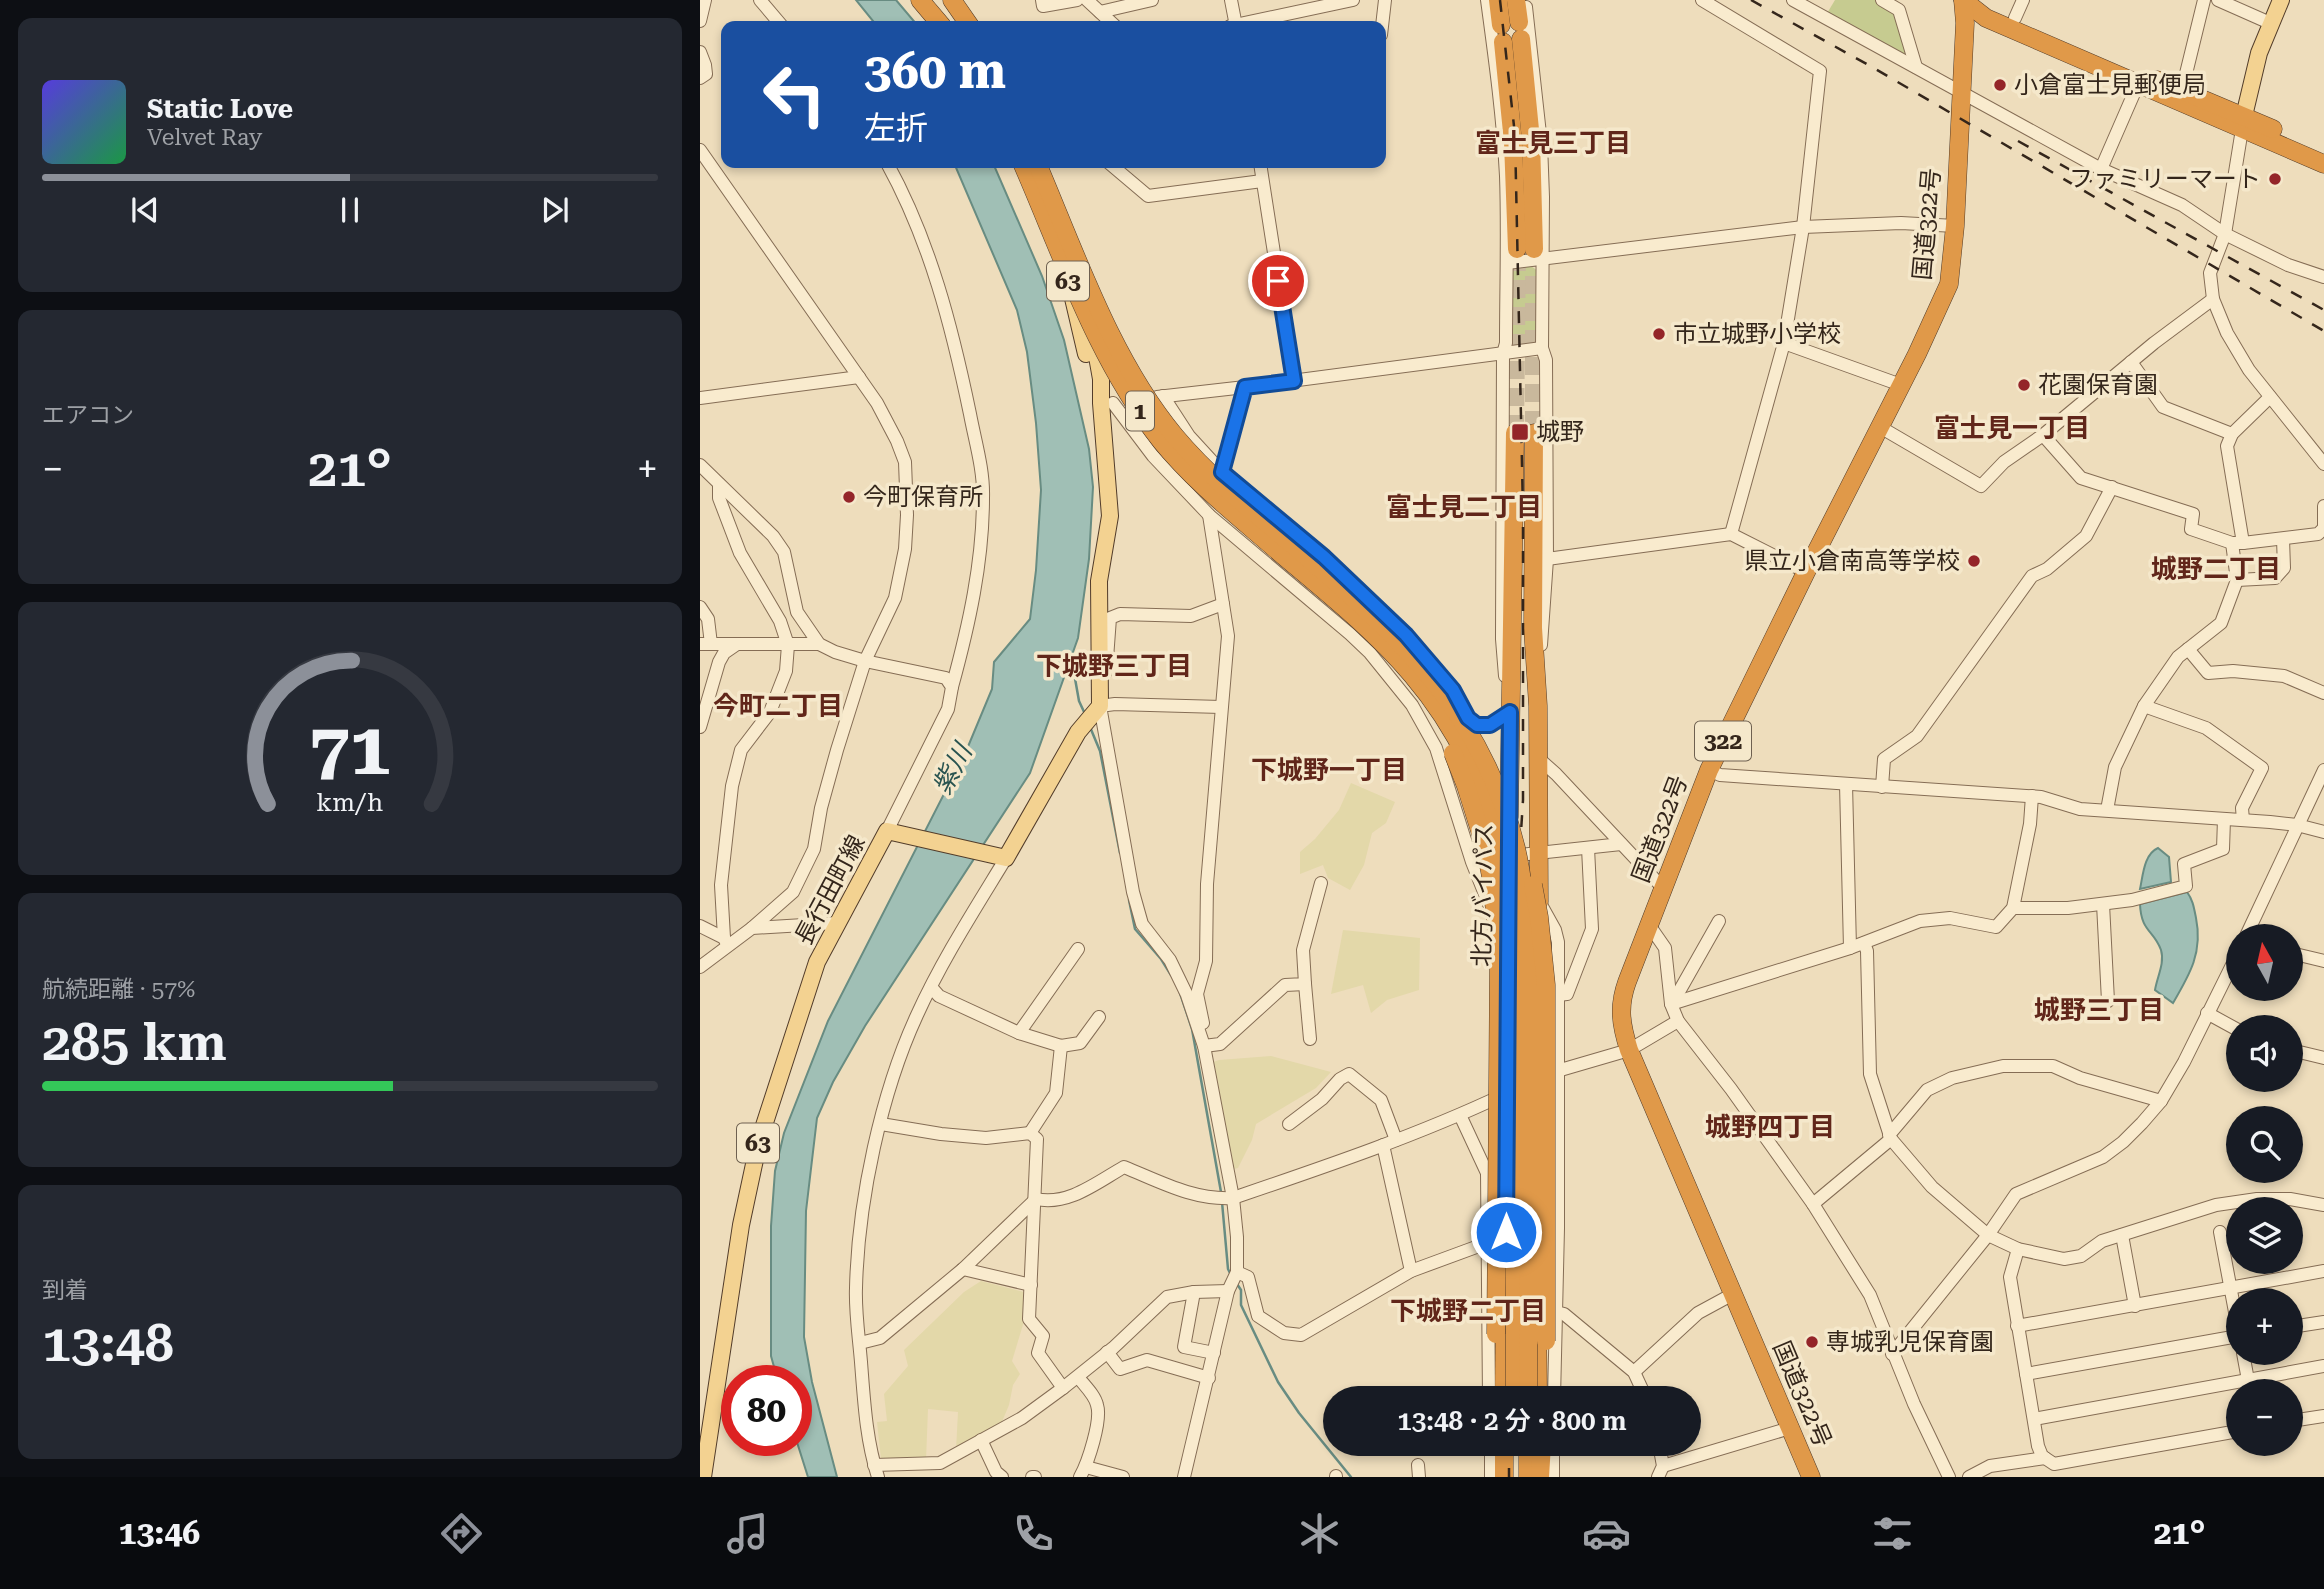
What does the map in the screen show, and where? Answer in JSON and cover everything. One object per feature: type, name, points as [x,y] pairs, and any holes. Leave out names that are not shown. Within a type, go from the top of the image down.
[{"type":"highway","points":[[920,0],[938,21]]},
{"type":"highway","points":[[933,0],[948,21]]},
{"type":"highway","points":[[954,0],[968,21]]},
{"type":"highway","points":[[1497,0],[1511,32],[1531,140],[1525,255]]},
{"type":"highway","points":[[1511,32],[1516,0]]},
{"type":"highway","points":[[1963,0],[1986,5],[2182,90],[2324,164]]},
{"type":"highway","points":[[1963,0],[1986,18],[2138,84],[2324,151]]},
{"type":"highway","name":"国道322号","points":[[1811,1477],[1629,1050],[1620,1019],[1620,1008],[1622,995],[1709,770],[1949,284],[1955,226],[1965,23],[1963,0]]},
{"type":"highway","name":"1","points":[[1025,168],[1103,347],[1139,410],[1161,441],[1195,478],[1337,601],[1411,674],[1452,729],[1482,790],[1503,856],[1513,921],[1515,1386]]},
{"type":"highway","name":"1","points":[[1040,168],[1115,342],[1150,403],[1196,460],[1399,639],[1463,722],[1496,786],[1518,860],[1526,918],[1530,987],[1528,1386]]},
{"type":"highway","name":"北方バイパス","points":[[1503,1386],[1515,433]]},
{"type":"highway","points":[[1534,433],[1533,628],[1538,706],[1539,902],[1536,1254],[1538,1386]]},
{"type":"highway","points":[[1337,601],[1399,667],[1428,703],[1448,740],[1466,786],[1493,882],[1499,953],[1496,1334],[1502,1386]]},
{"type":"highway","points":[[1463,722],[1485,753],[1515,819],[1539,917],[1547,1010],[1545,1386]]},
{"type":"highway","points":[[1504,1456],[1504,1477]]},
{"type":"highway","points":[[1515,1456],[1515,1477]]},
{"type":"highway","points":[[1528,1456],[1528,1477]]},
{"type":"highway","points":[[1540,1456],[1540,1477]]},
{"type":"main road","points":[[2243,123],[2255,66],[2281,0]]},
{"type":"main road","name":"63","points":[[1025,168],[1072,295],[1093,381],[1107,403]]},
{"type":"main road","name":"63","points":[[1040,168],[1086,299],[1107,403],[1110,516],[1099,581],[1100,706]]},
{"type":"main road","points":[[1001,857],[1078,732],[1100,706]]},
{"type":"main road","name":"長行田町線","points":[[703,1477],[741,1225],[759,1141],[817,962],[890,832],[1001,857]]},
{"type":"street","points":[[700,21],[705,0]]},
{"type":"street","points":[[760,0],[778,21]]},
{"type":"street","points":[[1042,0],[1043,5],[1077,0]]},
{"type":"street","points":[[1087,0],[1110,21]]},
{"type":"street","points":[[1100,12],[1152,0]]},
{"type":"street","points":[[1231,0],[1233,21]]},
{"type":"street","points":[[1257,21],[1353,0]]},
{"type":"street","points":[[1383,21],[1385,0]]},
{"type":"street","points":[[1487,0],[1511,32]]},
{"type":"street","points":[[1525,0],[1511,32],[1502,124],[1546,360],[1547,559],[1538,706]]},
{"type":"street","points":[[1702,0],[1821,71],[1803,227],[1784,343],[1731,534]]},
{"type":"street","points":[[1793,0],[2101,169],[2182,205],[2225,234],[2288,265],[2324,277]]},
{"type":"street","points":[[1882,0],[1899,10],[1916,67]]},
{"type":"street","points":[[2015,18],[2023,0]]},
{"type":"street","points":[[2182,90],[2204,0]]},
{"type":"street","points":[[2218,0],[2270,23]]},
{"type":"street","points":[[700,52],[706,74],[700,78]]},
{"type":"street","points":[[2101,169],[2138,84]]},
{"type":"street","points":[[2243,123],[2225,234],[2210,273],[2213,299],[2236,350],[2324,464]]},
{"type":"street","points":[[700,150],[859,377],[887,422],[905,462],[907,515],[905,549],[895,598],[865,662],[828,780],[814,849],[793,892],[752,928],[726,943],[700,967]]},
{"type":"street","points":[[890,168],[909,203],[950,318],[984,497],[977,573],[948,709],[890,832]]},
{"type":"street","points":[[1115,168],[1148,196],[1262,181]]},
{"type":"street","points":[[1261,168],[1294,381]]},
{"type":"street","points":[[1525,255],[1803,227],[1901,223],[1955,226]]},
{"type":"street","points":[[1163,396],[1189,436],[1222,472],[1324,557],[1406,635],[1453,690],[1468,718],[1477,725],[1490,725],[1510,712],[1502,639],[1503,354],[1525,255]]},
{"type":"street","points":[[1880,426],[1981,486],[2004,462],[2043,435],[2213,299]]},
{"type":"street","points":[[1784,343],[1901,385]]},
{"type":"street","points":[[1107,403],[1542,348]]},
{"type":"street","points":[[2131,362],[2163,407],[2232,434]]},
{"type":"street","points":[[700,398],[859,377]]},
{"type":"street","points":[[1222,472],[1245,387]]},
{"type":"street","points":[[2107,810],[2115,767],[2144,706],[2178,657],[2221,623],[2236,580],[2237,543],[2227,446],[2232,434],[2270,397]]},
{"type":"street","points":[[1107,403],[1209,514],[1370,653],[1412,705],[1436,748],[1472,862],[1507,947]]},
{"type":"street","points":[[2043,435],[2081,478],[2193,514],[2191,529],[2237,543],[2321,532],[2324,528],[2324,506]]},
{"type":"street","points":[[700,465],[773,536],[784,552],[797,612],[819,644]]},
{"type":"street","points":[[719,484],[719,498],[740,553],[780,621],[788,645],[786,671],[770,712],[741,750],[735,774],[721,885],[726,943]]},
{"type":"street","points":[[1882,787],[1884,760],[1917,736],[2032,576],[2046,569],[2086,536],[2112,487]]},
{"type":"street","points":[[1203,1042],[1204,1025],[1197,994],[1206,961],[1207,884],[1228,636],[1209,514]]},
{"type":"street","points":[[1547,559],[1731,534],[1806,572]]},
{"type":"street","points":[[2236,580],[2275,578],[2284,568],[2283,539]]},
{"type":"street","points":[[1098,671],[1107,672],[1110,618],[1120,614],[1191,616],[1223,604]]},
{"type":"street","points":[[700,607],[708,619],[706,644],[819,644],[865,662],[946,678],[952,687]]},
{"type":"street","points":[[700,727],[719,662],[724,653],[738,643]]},
{"type":"street","points":[[2188,649],[2207,673],[2233,671],[2284,676],[2324,692]]},
{"type":"street","points":[[1184,1477],[1228,1291],[1237,1272],[1233,1198],[1203,1042],[1187,995],[1170,960],[1142,924],[1133,892],[1100,706],[1115,704],[1222,707]]},
{"type":"street","points":[[2144,706],[2206,728],[2262,768],[2242,808],[2243,820]]},
{"type":"street","points":[[1538,758],[1663,888]]},
{"type":"street","points":[[1709,770],[1720,775],[2032,796],[2070,807],[2297,825],[2324,832]]},
{"type":"street","points":[[2252,924],[2324,770]]},
{"type":"street","points":[[1846,784],[1850,948]]},
{"type":"street","points":[[1671,1004],[1850,948],[1920,921],[1950,918],[1996,926],[2013,908],[2030,824],[2032,796]]},
{"type":"street","points":[[2013,908],[2068,908],[2104,904],[2186,886],[2184,864],[2223,849],[2224,819]]},
{"type":"street","points":[[1472,862],[1621,844]]},
{"type":"street","points":[[1558,995],[1567,994],[1592,929],[1588,848]]},
{"type":"street","points":[[1001,857],[917,1015],[894,1077],[871,1161],[858,1248],[856,1289],[866,1419],[876,1471],[940,1463],[1022,1418],[1108,1352],[1167,1297],[1194,1292],[1228,1291]]},
{"type":"street","points":[[1310,1039],[1303,950],[1321,883]]},
{"type":"street","points":[[1539,902],[1556,930],[1558,942],[1554,1386]]},
{"type":"street","points":[[2104,904],[2108,1001]]},
{"type":"street","points":[[1671,1004],[1720,921]]},
{"type":"street","points":[[752,928],[837,923]]},
{"type":"street","points":[[1649,925],[1665,948],[1671,1004],[1678,1021],[1731,1089],[1813,1204],[1870,1295],[1892,1354],[1934,1449],[1950,1477]]},
{"type":"street","points":[[700,926],[726,943]]},
{"type":"street","points":[[1864,943],[1867,951],[1870,1074],[1890,1137],[1932,1187],[1988,1235],[2018,1249],[2064,1259],[2081,1256],[2102,1241],[2216,1205],[2257,1199],[2290,1199],[2324,1205]]},
{"type":"street","points":[[1020,1033],[1078,949]]},
{"type":"street","points":[[2303,956],[2324,961]]},
{"type":"street","points":[[1892,1354],[1988,1235],[2016,1194],[2103,1157],[2123,1143],[2161,1101],[2184,1062],[2226,976]]},
{"type":"street","points":[[1203,1042],[1220,1044],[1285,985],[1305,984]]},
{"type":"street","points":[[931,987],[939,996],[1020,1033],[1061,1046],[1080,1043],[1098,1017]]},
{"type":"street","points":[[2207,1013],[2226,1023]]},
{"type":"street","points":[[1035,1199],[1050,1202],[1071,1197],[1124,1167],[1186,1193],[1211,1199],[1233,1198],[1460,1115],[1557,1071],[1629,1050],[1678,1021]]},
{"type":"street","points":[[1030,1133],[1056,1093],[1061,1046]]},
{"type":"street","points":[[2303,1053],[2324,1058]]},
{"type":"street","points":[[1813,1204],[1890,1137],[1927,1090],[1952,1078],[2003,1066],[2053,1066],[2080,1078],[2161,1101]]},
{"type":"street","points":[[1289,1124],[1349,1074],[1381,1100],[1396,1140]]},
{"type":"street","points":[[1460,1115],[1487,1173],[1489,1386]]},
{"type":"street","points":[[881,1125],[986,1139],[1030,1133],[1037,1139],[1029,1319],[1043,1336],[1038,1353],[1063,1388]]},
{"type":"street","points":[[1382,1145],[1410,1271]]},
{"type":"street","points":[[860,1343],[880,1338],[963,1269],[1035,1199]]},
{"type":"street","points":[[2220,1232],[2231,1288],[2324,1271]]},
{"type":"street","points":[[2122,1235],[2135,1306]]},
{"type":"street","points":[[1237,1272],[1248,1277],[1258,1316],[1284,1334],[1301,1335],[1410,1271],[1488,1243]]},
{"type":"street","points":[[2018,1249],[2010,1276],[2038,1446],[2045,1458],[2054,1464],[2226,1432]]},
{"type":"street","points":[[963,1269],[1031,1285]]},
{"type":"street","points":[[2017,1326],[2226,1289]]},
{"type":"street","points":[[1194,1292],[1184,1347],[1214,1353]]},
{"type":"street","points":[[1634,1372],[1698,1312],[1732,1294]]},
{"type":"street","points":[[1556,1312],[1564,1314],[1634,1372],[1640,1386]]},
{"type":"street","points":[[2303,1325],[2324,1322]]},
{"type":"street","points":[[2026,1374],[2226,1338]]},
{"type":"street","points":[[1108,1352],[1120,1369],[1147,1360],[1209,1378]]},
{"type":"street","points":[[2275,1379],[2324,1366]]},
{"type":"street","points":[[1078,1377],[1097,1403],[1098,1414],[1083,1472],[1123,1477]]},
{"type":"street","points":[[2034,1419],[2226,1390]]},
{"type":"street","points":[[2303,1419],[2324,1416]]},
{"type":"street","points":[[1661,1472],[1790,1428]]},
{"type":"street","points":[[982,1440],[996,1472],[1002,1477]]},
{"type":"street","points":[[1491,1456],[1491,1477]]},
{"type":"street","points":[[1553,1456],[1553,1477]]},
{"type":"street","points":[[1969,1477],[1990,1466],[2045,1458]]},
{"type":"shaded area","points":[[1351,783],[1395,802],[1386,823],[1372,833],[1364,865],[1350,890],[1328,878],[1323,865],[1300,874],[1300,852],[1315,839],[1339,810]]},
{"type":"shaded area","points":[[1343,930],[1420,938],[1419,990],[1387,1000],[1371,1013],[1363,985],[1331,994]]},
{"type":"shaded area","points":[[1271,1056],[1331,1072],[1316,1088],[1256,1124],[1252,1140],[1238,1168],[1229,1170],[1213,1062]]},
{"type":"shaded area","points":[[981,1281],[1024,1292],[1025,1318],[1012,1361],[1020,1374],[1013,1385],[1001,1424],[956,1450],[958,1412],[928,1409],[926,1460],[881,1459],[877,1422],[887,1421],[884,1394],[908,1366],[904,1350],[964,1292]]},
{"type":"green space","points":[[1835,0],[1878,0],[1898,12],[1913,63],[1826,15]]},
{"type":"green space","points":[[1531,266],[1538,271],[1537,342],[1513,346],[1513,269]]},
{"type":"water","points":[[856,0],[896,0],[914,21],[873,21]]},
{"type":"water","points":[[956,168],[995,168],[1042,276],[1064,340],[1089,449],[1093,487],[1089,559],[1078,638],[1030,773],[865,1026],[833,1082],[817,1118],[806,1211],[804,1337],[809,1365],[774,1365],[771,1356],[771,1226],[775,1171],[784,1133],[828,1021],[967,749],[992,689],[994,662],[1030,619],[1041,490],[1027,352],[1017,310]]},
{"type":"water","points":[[2158,848],[2169,857],[2171,882],[2140,889],[2147,860]]},
{"type":"water","points":[[2187,892],[2195,911],[2198,942],[2190,972],[2173,1003],[2155,990],[2162,955],[2158,943],[2145,926],[2140,904]]},
{"type":"water","points":[[812,1382],[837,1477],[808,1477],[801,1456],[812,1456]]},
{"type":"waterway","points":[[1071,656],[1079,701],[1085,714]]},
{"type":"waterway","points":[[1090,727],[1100,751],[1120,853]]},
{"type":"waterway","points":[[1129,900],[1135,929],[1171,975]]},
{"type":"waterway","points":[[1180,993],[1192,1029],[1221,1192]]},
{"type":"waterway","points":[[1222,1202],[1228,1269],[1231,1275]]},
{"type":"waterway","points":[[1237,1284],[1241,1290],[1241,1305],[1278,1382],[1299,1413],[1351,1477]]},
{"type":"tunnel","points":[[1515,433],[1517,249]]},
{"type":"tunnel","points":[[1534,249],[1534,433]]},
{"type":"railway","points":[[1500,0],[1515,135],[1523,512],[1523,800],[1519,864],[1508,1386]]},
{"type":"railway","points":[[1751,0],[1872,67],[2324,331]]},
{"type":"railway","points":[[2018,141],[2324,310]]},
{"type":"railway","points":[[1509,1456],[1509,1477]]},
{"type":"place","name":"小倉富士見郵便局","points":[[2000,85]]},
{"type":"place","name":"ファミリーマート","points":[[2275,179]]},
{"type":"place","name":"市立城野小学校","points":[[1659,334]]},
{"type":"place","name":"花園保育園","points":[[2024,385]]},
{"type":"place","name":"城野","points":[[1520,432]]},
{"type":"place","name":"今町保育所","points":[[849,497]]},
{"type":"place","name":"県立小倉南高等学校","points":[[1974,561]]},
{"type":"place","name":"専城乳児保育園","points":[[1812,1342]]},
{"type":"district","name":"富士見三丁目","points":[[1553,143]]},
{"type":"district","name":"富士見一丁目","points":[[2012,428]]},
{"type":"district","name":"富士見二丁目","points":[[1464,507]]},
{"type":"district","name":"城野二丁目","points":[[2216,569]]},
{"type":"district","name":"下城野三丁目","points":[[1114,666]]},
{"type":"district","name":"今町二丁目","points":[[778,706]]},
{"type":"district","name":"下城野一丁目","points":[[1329,770]]},
{"type":"district","name":"城野三丁目","points":[[2099,1010]]},
{"type":"district","name":"城野四丁目","points":[[1770,1127]]},
{"type":"district","name":"下城野二丁目","points":[[1468,1311]]},
{"type":"route","points":[[1278,281],[1294,381],[1245,387],[1222,472],[1324,557],[1406,635],[1453,690],[1468,718],[1477,725],[1484,726],[1510,712],[1506,1232]]},
{"type":"water label","name":"紫川","points":[[952,769]]}]
